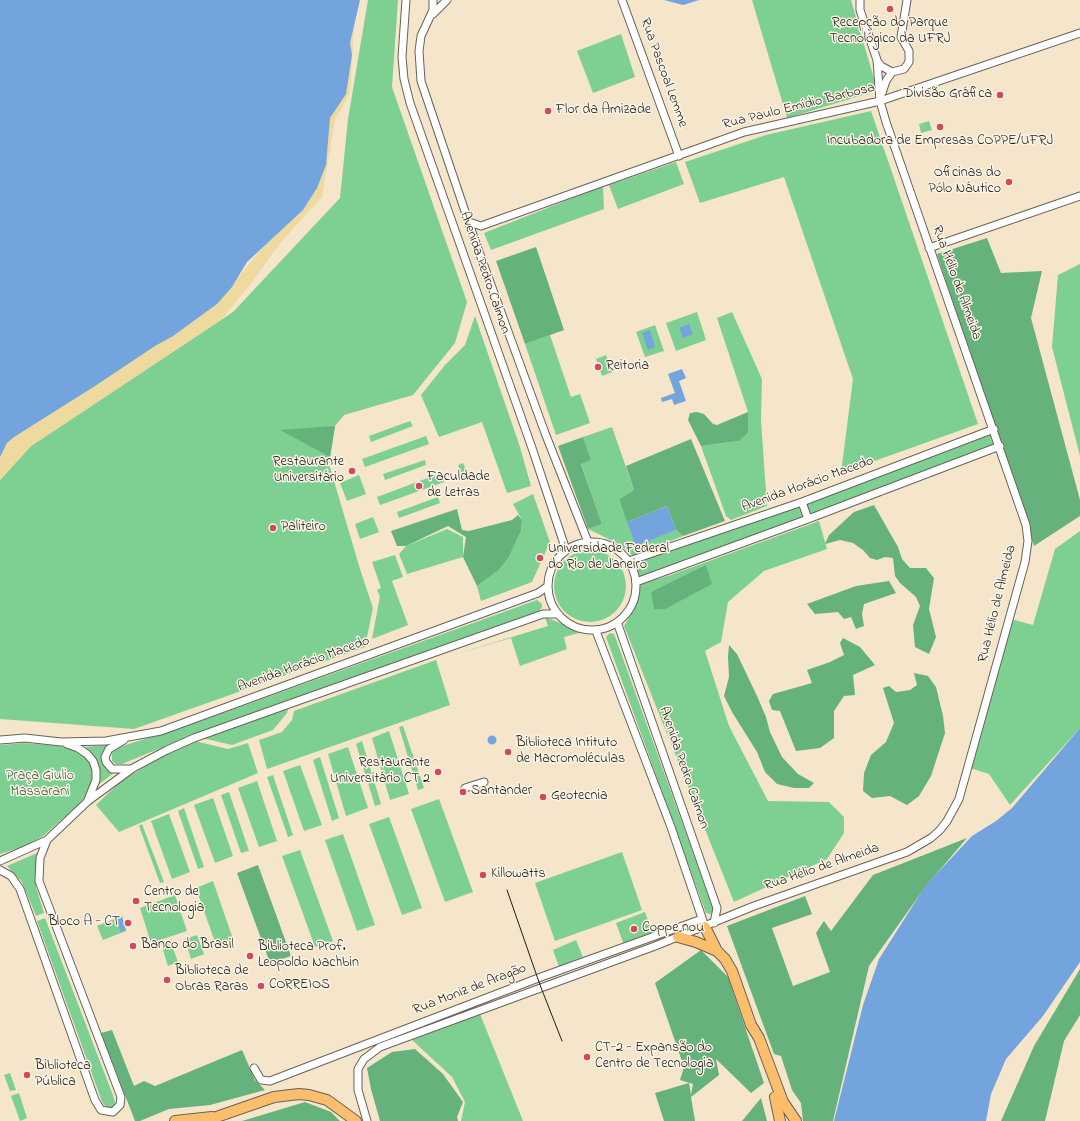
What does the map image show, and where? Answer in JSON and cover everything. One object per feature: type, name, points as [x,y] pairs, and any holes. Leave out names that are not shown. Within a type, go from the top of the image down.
[{"type":"highway","points":[[707,923],[717,951],[729,964],[751,1025],[759,1038],[777,1104],[780,1121]]},
{"type":"highway","points":[[678,937],[696,942],[717,951]]},
{"type":"highway","points":[[769,1074],[785,1106],[796,1121]]},
{"type":"highway","points":[[205,1121],[274,1097],[288,1094],[309,1095],[319,1098],[344,1111],[356,1121]]},
{"type":"highway","points":[[344,1111],[350,1121]]},
{"type":"highway","points":[[175,1121],[216,1116]]},
{"type":"street","name":"Avenida Pedro Calmon","points":[[433,0],[434,4],[431,15],[421,36],[419,51],[421,81],[474,238],[545,433],[588,542]]},
{"type":"street","points":[[431,15],[447,0]]},
{"type":"street","name":"Rua Pascoal Lemme","points":[[622,0],[679,156]]},
{"type":"street","name":"Rua Hélio de Almeida","points":[[707,923],[907,852],[930,838],[947,821],[958,799],[1025,562],[1028,541],[1026,525],[1000,446],[929,248],[886,122],[880,101],[877,60],[860,10],[860,0]]},
{"type":"street","points":[[880,101],[884,86],[892,72],[904,69],[907,66],[910,56],[901,37],[907,0]]},
{"type":"street","name":"Avenida Pedro Calmon","points":[[406,1],[402,57],[404,78],[410,104],[530,441],[566,550]]},
{"type":"street","name":"Rua Paulo Emídio Barbosa","points":[[481,226],[744,132],[880,101],[1080,33]]},
{"type":"street","points":[[877,60],[892,72]]},
{"type":"street","points":[[929,248],[1080,196]]},
{"type":"street","points":[[469,222],[481,226],[474,238]]},
{"type":"street","name":"Avenida Horácio Macedo","points":[[629,561],[802,502],[994,430]]},
{"type":"street","points":[[636,582],[1000,446]]},
{"type":"street","points":[[802,502],[808,519]]},
{"type":"street","points":[[588,542],[600,542],[621,552],[629,561],[636,582],[632,604],[626,614],[617,622],[596,630],[575,627],[557,614],[550,599],[548,586],[550,572],[556,560],[566,550],[576,545],[588,542]]},
{"type":"street","name":"Avenida Horácio Macedo","points":[[62,742],[106,741],[161,731],[280,689],[538,593],[548,586]]},
{"type":"street","points":[[0,861],[47,840],[88,801],[133,768],[166,750],[217,730],[543,614],[557,614]]},
{"type":"street","name":"Avenida Pedro Calmon","points":[[617,622],[717,908]]},
{"type":"street","points":[[596,630],[707,923]]},
{"type":"street","points":[[0,740],[25,738],[62,742],[78,748],[88,754],[96,770],[96,780],[88,801]]},
{"type":"street","points":[[128,738],[109,749],[106,762],[112,769],[133,768]]},
{"type":"street","points":[[465,788],[484,782]]},
{"type":"street","points":[[0,870],[12,876],[20,889],[96,1100],[101,1110],[113,1112],[120,1105],[121,1097],[39,881],[40,858],[47,840]]},
{"type":"street","points":[[707,923],[717,908],[732,915]]},
{"type":"street","name":"Rua Moniz de Aragão","points":[[367,1121],[358,1090],[358,1070],[364,1059],[387,1044],[678,937],[707,923]]},
{"type":"street","name":"Rua Moniz de Aragão","points":[[254,1068],[261,1080],[270,1081],[541,977],[707,923]]},
{"type":"green space","points":[[368,0],[398,0],[392,87],[467,302],[455,343],[413,395],[344,415],[335,426],[329,464],[373,608],[365,647],[134,729],[0,719],[0,480],[31,446],[233,312],[340,198],[348,119]]},
{"type":"green space","points":[[752,0],[851,0],[875,82],[873,92],[787,118]]},
{"type":"green space","points":[[621,34],[635,77],[593,93],[577,51]]},
{"type":"green space","points":[[871,111],[978,424],[841,473],[853,379],[784,177],[700,203],[685,162],[766,135]]},
{"type":"green space","points":[[929,121],[932,130],[921,133],[919,124]]},
{"type":"green space","points":[[676,162],[684,184],[618,209],[609,185]]},
{"type":"green space","points":[[603,186],[604,209],[491,250],[484,233]]},
{"type":"green space","points":[[987,238],[1001,273],[1042,271],[1031,318],[1080,500],[1080,516],[1034,546],[937,254]]},
{"type":"green space","points":[[536,247],[564,330],[525,344],[496,261]]},
{"type":"green space","points":[[1080,264],[1080,456],[1052,347],[1058,275]]},
{"type":"green space","points":[[697,312],[706,340],[676,351],[666,323]]},
{"type":"green space","points":[[732,312],[762,379],[761,420],[767,506],[731,520],[726,516],[701,446],[739,441],[748,433],[748,412],[717,318]]},
{"type":"green space","points":[[475,316],[520,447],[531,486],[507,493],[482,422],[439,437],[421,395],[445,365],[465,345]]},
{"type":"green space","points":[[655,325],[664,351],[645,357],[636,332]]},
{"type":"green space","points":[[550,335],[571,397],[580,394],[590,423],[556,435],[525,344]]},
{"type":"green space","points":[[606,355],[612,372],[602,376],[596,359]]},
{"type":"green space","points":[[697,412],[704,414],[713,424],[717,425],[748,412],[748,433],[739,441],[701,446],[688,420],[690,413]]},
{"type":"green space","points":[[410,421],[413,426],[371,442],[369,436]]},
{"type":"green space","points":[[335,426],[330,457],[280,430]]},
{"type":"green space","points":[[612,427],[634,490],[619,499],[636,545],[676,530],[683,536],[633,556],[617,543],[588,529],[602,524],[581,463],[591,460],[583,437]]},
{"type":"green space","points":[[994,429],[1000,446],[636,582],[629,561]]},
{"type":"green space","points":[[426,436],[429,444],[365,467],[362,459]]},
{"type":"green space","points":[[583,437],[591,460],[581,464],[602,524],[588,529],[558,446]]},
{"type":"green space","points":[[691,439],[725,521],[683,536],[676,530],[667,506],[627,522],[619,499],[634,490],[626,466]]},
{"type":"green space","points":[[425,460],[426,465],[385,480],[383,474]]},
{"type":"green space","points":[[463,463],[469,476],[463,478],[458,465]]},
{"type":"green space","points":[[441,473],[444,482],[380,505],[377,497]]},
{"type":"green space","points":[[359,475],[366,494],[347,501],[340,483]]},
{"type":"green space","points":[[533,494],[550,542],[532,582],[481,601],[477,586],[499,570],[509,557],[521,531],[522,520],[513,504]]},
{"type":"green space","points":[[438,497],[440,503],[399,518],[397,512]]},
{"type":"green space","points":[[874,505],[898,547],[902,559],[910,568],[926,568],[934,578],[929,609],[936,637],[929,654],[915,647],[913,625],[920,606],[916,597],[900,583],[895,576],[893,558],[885,557],[877,560],[870,558],[863,550],[853,543],[840,540],[825,544],[829,535],[854,512]]},
{"type":"green space","points":[[457,509],[462,530],[469,531],[512,520],[518,515],[522,520],[521,531],[509,557],[499,570],[477,586],[463,557],[466,537],[448,526],[406,546],[397,546],[391,531]]},
{"type":"green space","points":[[373,517],[379,532],[360,539],[355,524]]},
{"type":"green space","points":[[819,521],[827,549],[764,571],[728,602],[721,642],[705,651],[729,726],[768,801],[829,802],[844,817],[844,833],[827,859],[734,902],[624,626],[634,609],[641,584],[668,576]]},
{"type":"green space","points":[[447,529],[463,537],[463,557],[407,574],[399,554],[406,546]]},
{"type":"green space","points":[[1080,531],[1080,728],[1010,805],[989,774],[970,768],[1011,619],[1033,625],[1055,549]]},
{"type":"green space","points":[[590,550],[610,556],[620,566],[626,586],[620,606],[610,616],[590,622],[570,616],[560,606],[554,586],[560,566],[570,556]]},
{"type":"green space","points":[[395,555],[403,577],[392,581],[408,625],[372,639],[380,596],[377,590],[381,588],[372,562]]},
{"type":"green space","points":[[706,565],[712,584],[665,609],[654,609],[651,592]]},
{"type":"green space","points":[[889,581],[896,593],[864,604],[862,614],[864,626],[856,629],[851,617],[844,619],[838,612],[815,614],[807,604],[856,586]]},
{"type":"green space","points":[[537,600],[542,604],[539,611],[200,732],[122,764],[116,764],[112,761],[112,752],[116,748],[198,722]]},
{"type":"green space","points":[[545,617],[583,632],[564,637],[567,649],[520,666],[511,638],[453,655],[548,626]]},
{"type":"green space","points":[[610,633],[614,634],[616,639],[714,911],[710,914],[706,913],[606,637]]},
{"type":"green space","points":[[843,638],[860,647],[875,665],[853,675],[855,695],[844,696],[834,711],[834,738],[820,748],[796,751],[780,711],[772,710],[769,701],[773,694],[812,683],[807,670],[830,662],[844,655],[840,643]]},
{"type":"green space","points":[[729,645],[737,654],[757,696],[766,717],[770,732],[782,757],[798,774],[814,783],[809,788],[794,788],[777,784],[765,772],[757,752],[732,712],[724,696],[729,677]]},
{"type":"green space","points":[[436,660],[450,705],[267,769],[259,740],[282,732],[292,720],[294,711]]},
{"type":"green space","points":[[914,673],[928,676],[936,687],[943,716],[945,733],[931,776],[919,796],[907,805],[890,796],[872,798],[863,791],[864,773],[871,755],[886,742],[894,723],[883,688],[889,686],[896,692],[910,690],[917,685]]},
{"type":"green space","points":[[289,706],[287,713],[273,730],[232,745],[202,738]]},
{"type":"green space","points":[[403,726],[424,788],[418,790],[399,727]]},
{"type":"green space","points":[[389,731],[409,794],[390,800],[372,738]]},
{"type":"green space","points":[[195,741],[228,749],[248,743],[258,773],[119,832],[96,805],[121,781],[161,757]]},
{"type":"green space","points":[[362,741],[381,804],[375,806],[356,744]]},
{"type":"green space","name":"Praça Giulio Massarani","points":[[24,743],[60,746],[81,753],[92,765],[93,781],[85,797],[77,806],[43,836],[25,846],[0,854],[0,745]]},
{"type":"green space","points":[[107,745],[102,753],[102,762],[107,769],[115,772],[98,785],[99,767],[93,754],[85,747]]},
{"type":"green space","points":[[348,747],[368,808],[346,816],[328,754]]},
{"type":"green space","points":[[320,757],[339,818],[332,821],[313,760]]},
{"type":"green space","points":[[300,765],[322,825],[304,831],[283,771]]},
{"type":"green space","points":[[273,775],[293,835],[288,837],[267,777]]},
{"type":"green space","points":[[257,781],[277,841],[259,847],[238,788]]},
{"type":"green space","points":[[229,792],[249,851],[241,853],[221,795]]},
{"type":"green space","points":[[213,798],[233,856],[215,863],[194,805]]},
{"type":"green space","points":[[439,799],[473,892],[445,902],[411,809]]},
{"type":"green space","points":[[184,808],[204,867],[198,869],[178,811]]},
{"type":"green space","points":[[169,814],[190,872],[172,879],[151,821]]},
{"type":"green space","points":[[389,817],[422,908],[402,915],[369,824]]},
{"type":"green space","points":[[142,824],[164,882],[160,883],[139,826]]},
{"type":"green space","points":[[343,834],[375,925],[357,931],[325,840]]},
{"type":"green space","points":[[967,838],[926,886],[869,966],[833,1121],[803,1121],[801,1103],[792,1090],[781,1056],[774,1054],[727,926],[805,896],[812,914],[772,928],[793,986],[830,972],[816,933],[824,921],[831,931],[873,875]]},
{"type":"green space","points":[[300,850],[333,941],[315,947],[282,856]]},
{"type":"green space","points":[[622,852],[642,910],[555,941],[535,883]]},
{"type":"green space","points":[[37,853],[36,887],[44,913],[36,916],[22,882],[7,866]]},
{"type":"green space","points":[[258,865],[291,956],[270,963],[237,873]]},
{"type":"green space","points":[[213,881],[234,942],[217,948],[196,888]]},
{"type":"green space","points":[[175,895],[187,931],[151,943],[140,908]]},
{"type":"green space","name":"Coppe nou","points":[[645,912],[653,934],[624,945],[616,923]]},
{"type":"green space","points":[[122,916],[126,931],[103,940],[97,926]]},
{"type":"green space","points":[[45,918],[114,1098],[115,1104],[112,1107],[109,1108],[104,1105],[101,1099],[37,921]]},
{"type":"green space","points":[[197,935],[204,954],[191,959],[185,939]]},
{"type":"green space","points":[[576,940],[583,957],[559,967],[553,950]]},
{"type":"green space","points":[[171,943],[178,962],[168,966],[162,947]]},
{"type":"green space","points":[[701,950],[728,977],[764,1083],[751,1093],[716,1059],[719,1075],[691,1097],[695,1121],[664,1121],[655,1093],[689,1083],[691,1095],[693,1084],[680,1080],[684,1067],[655,983]]},
{"type":"green space","points":[[1080,969],[1080,1015],[1064,1041],[1045,1121],[1001,1121],[1034,1046]]},
{"type":"green space","points":[[480,1014],[523,1121],[461,1121],[465,1102],[452,1077],[412,1040]]},
{"type":"green space","points":[[112,1030],[134,1086],[144,1081],[155,1086],[242,1050],[255,1080],[265,1090],[210,1105],[169,1109],[140,1121],[135,1121],[101,1033]]},
{"type":"green space","points":[[415,1049],[443,1074],[463,1102],[457,1117],[458,1121],[380,1121],[367,1068],[392,1052]]},
{"type":"green space","points":[[10,1073],[16,1090],[10,1091],[4,1075]]},
{"type":"green space","points":[[19,1093],[27,1118],[20,1121],[11,1096]]},
{"type":"green space","points":[[761,1098],[767,1121],[742,1121]]},
{"type":"green space","points":[[305,1102],[331,1112],[340,1121],[242,1121]]},
{"type":"sand","points":[[355,12],[350,93],[335,120],[322,197],[281,242],[250,285],[221,320],[31,446],[0,480],[0,452],[19,428],[220,300],[276,231],[348,19]]},
{"type":"water","points":[[0,0],[360,0],[350,43],[352,55],[346,94],[330,118],[326,165],[317,188],[303,210],[247,262],[232,287],[217,304],[173,336],[155,346],[14,437],[7,443],[0,457]]},
{"type":"water","points":[[664,0],[699,0],[683,5]]},
{"type":"water","points":[[689,324],[693,334],[683,338],[679,328]]},
{"type":"water","points":[[650,330],[655,347],[648,350],[642,333]]},
{"type":"water","points":[[682,369],[686,378],[679,381],[686,401],[674,405],[672,399],[662,402],[661,398],[675,393],[668,374]]},
{"type":"water","points":[[667,506],[676,530],[636,546],[627,522]]},
{"type":"water","points":[[1080,728],[1080,962],[1043,1016],[1006,1059],[991,1094],[986,1121],[834,1121],[863,1005],[879,959],[926,885],[972,836],[996,821],[1012,808]]},
{"type":"water","points":[[492,735],[497,740],[492,745],[487,740]]},
{"type":"water","points":[[122,917],[126,930],[121,932],[116,919]]},
{"type":"tram line","points":[[507,890],[540,985],[562,1041]]},
{"type":"place","name":"Recepção do Parque Tecnológico da UFRJ","points":[[890,9]]},
{"type":"place","name":"Divisão Gráfica","points":[[1000,95]]},
{"type":"place","name":"Flor da Amizade","points":[[548,111]]},
{"type":"place","name":"Incubadora de Empresas COPPE/UFRJ","points":[[940,127]]},
{"type":"place","name":"Oficinas do Pólo Náutico","points":[[1009,182]]},
{"type":"place","name":"Reitoria","points":[[598,367]]},
{"type":"place","name":"Restaurante Universitário","points":[[352,471]]},
{"type":"place","name":"Faculdade de Letras","points":[[419,486]]},
{"type":"place","name":"Paliteiro","points":[[273,528]]},
{"type":"place","name":"Universidade Federal do Rio de Janeiro","points":[[540,558]]},
{"type":"place","name":"Biblioteca Intituto de Macromoléculas","points":[[508,752]]},
{"type":"place","name":"Restaurante Universitário CT 2","points":[[438,772]]},
{"type":"place","name":"Santander","points":[[463,792]]},
{"type":"place","name":"Geotecnia","points":[[543,797]]},
{"type":"place","name":"Killowatts","points":[[483,875]]},
{"type":"place","name":"Centro de Tecnologia","points":[[136,901]]},
{"type":"place","name":"Bloco A - CT","points":[[128,923]]},
{"type":"place","name":"Coppe nou","points":[[634,929]]},
{"type":"place","name":"Banco do Brasil","points":[[133,946]]},
{"type":"place","name":"Biblioteca Prof. Leopoldo Nachbin","points":[[250,956]]},
{"type":"place","name":"Biblioteca de Obras Raras","points":[[167,980]]},
{"type":"place","name":"CORREIOS","points":[[261,986]]},
{"type":"place","name":"CT-2 - Expansão do Centro de Tecnologia","points":[[587,1057]]},
{"type":"place","name":"Biblioteca Pública","points":[[27,1075]]}]
